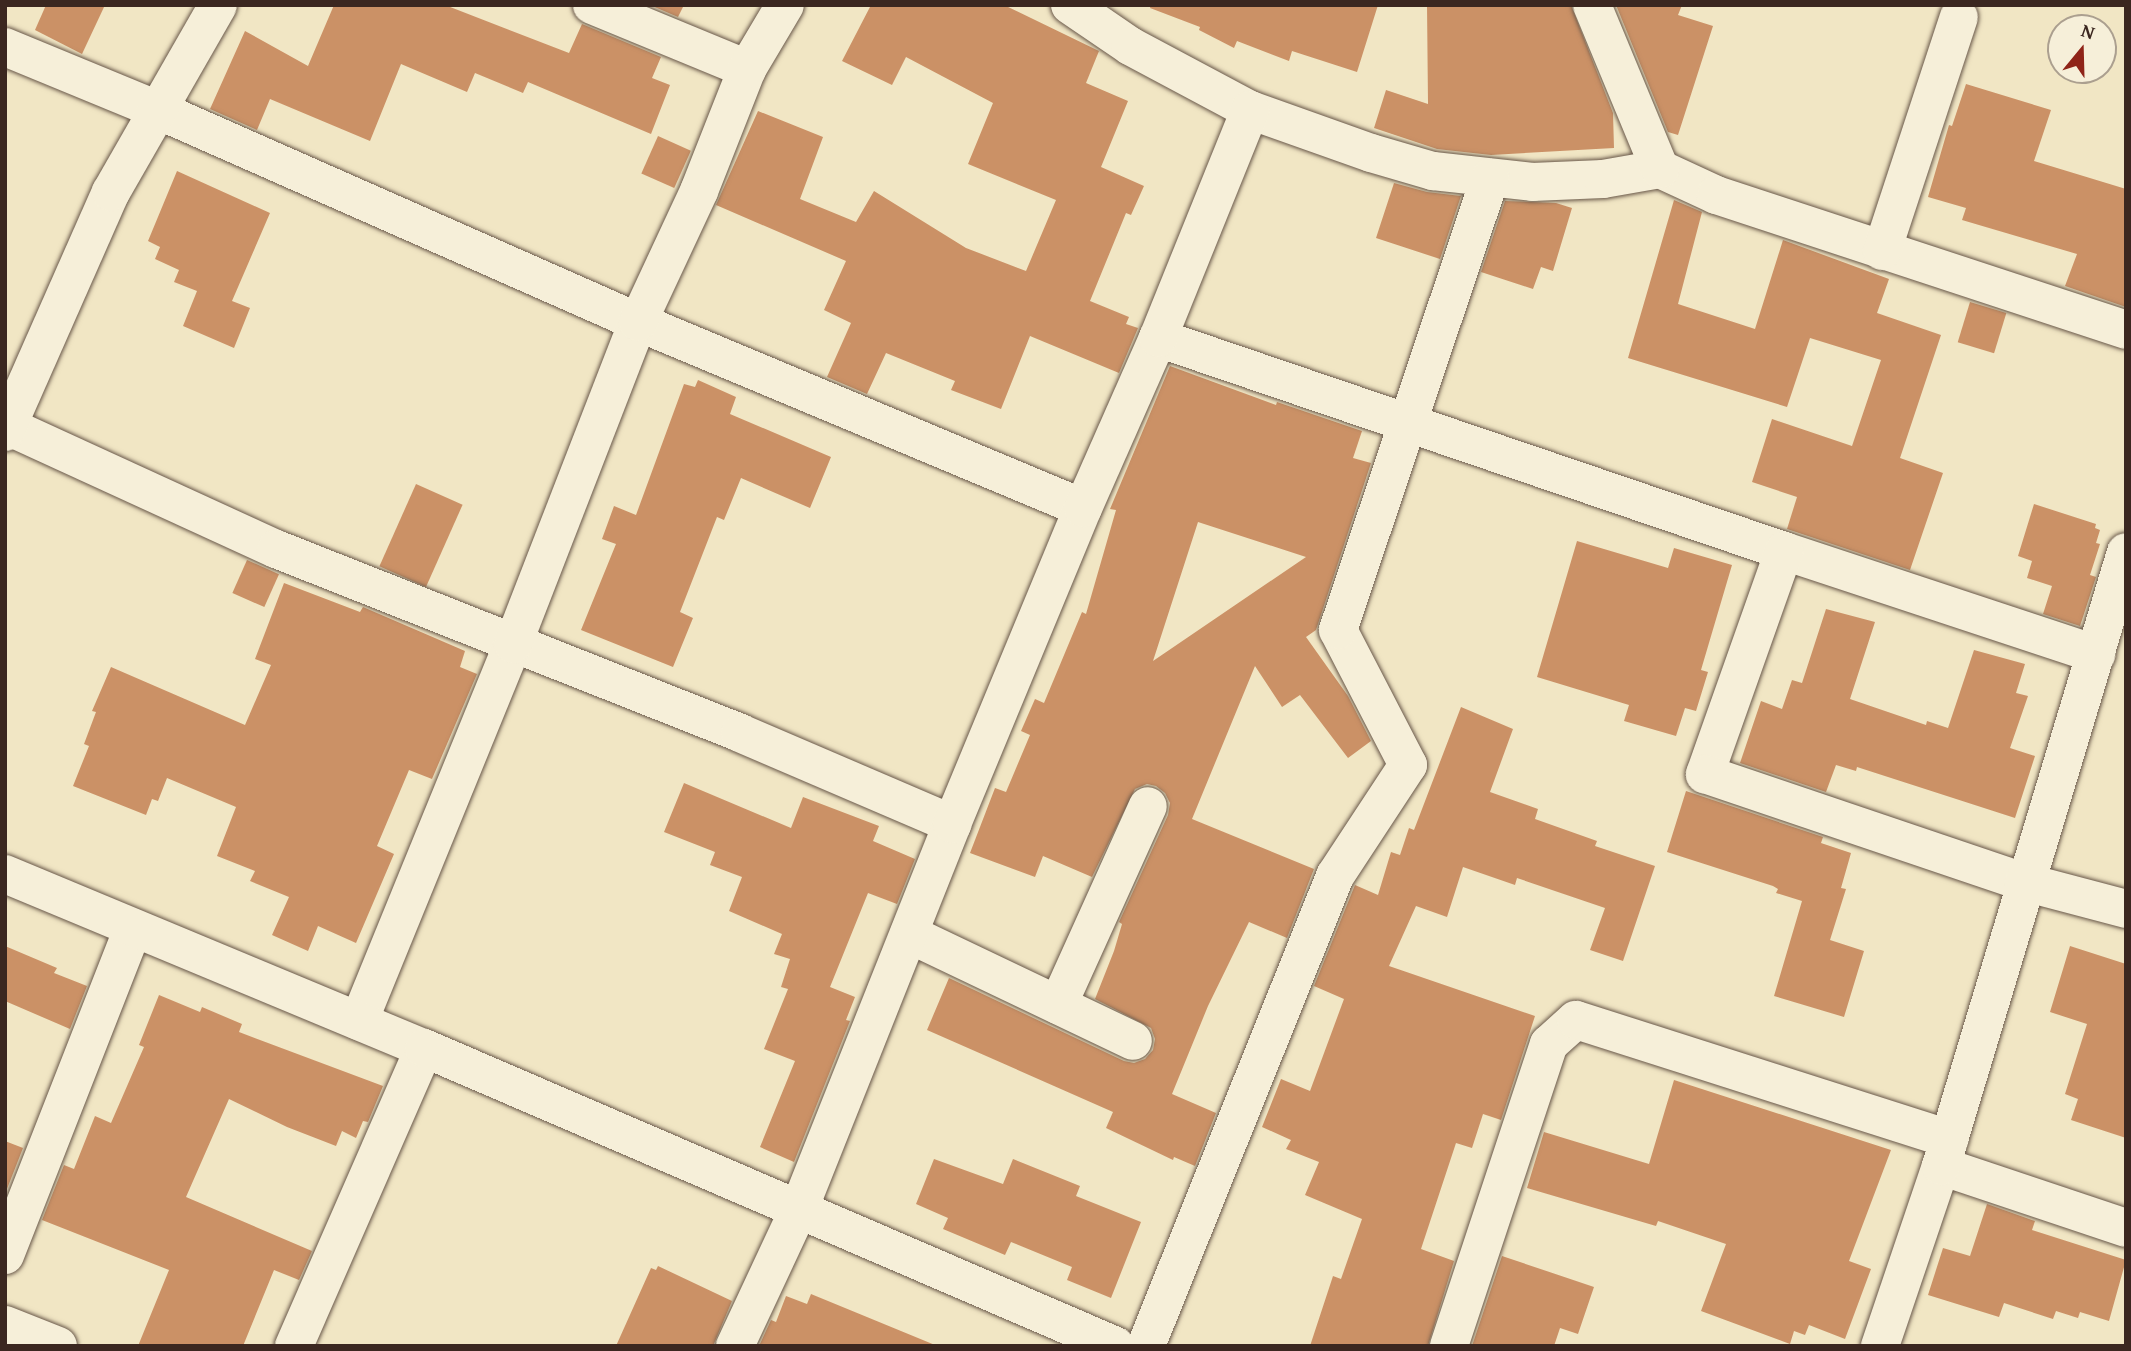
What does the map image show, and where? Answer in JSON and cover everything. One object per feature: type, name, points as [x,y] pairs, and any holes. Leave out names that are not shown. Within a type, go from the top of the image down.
[{"type":"street","points":[[218,5],[160,111],[111,192],[6,427],[276,549],[740,733],[952,824]]},
{"type":"street","points":[[592,5],[747,69]]},
{"type":"street","points":[[359,1021],[513,644],[638,322],[699,191],[747,69],[785,5]]},
{"type":"street","points":[[1070,5],[1130,46],[1250,110],[1420,167],[1532,182],[1603,179],[1660,169],[1716,195],[2126,330]]},
{"type":"street","points":[[1592,5],[1660,169]]},
{"type":"street","points":[[1882,251],[1959,17]]},
{"type":"street","points":[[5,47],[160,111],[638,322],[1083,508]]},
{"type":"street","points":[[735,1346],[799,1209],[952,824],[1083,508],[1158,338],[1250,110]]},
{"type":"street","points":[[1146,1346],[1335,876],[1408,765],[1338,630],[1490,178]]},
{"type":"street","points":[[1158,338],[2096,654]]},
{"type":"street","points":[[1784,551],[1705,774],[2024,881],[2126,909]]},
{"type":"street","points":[[1880,1346],[1945,1152],[2024,881],[2126,552]]},
{"type":"street","points":[[1058,1005],[1148,806]]},
{"type":"street","points":[[5,874],[424,1048],[1116,1346]]},
{"type":"street","points":[[5,1255],[133,928]]},
{"type":"street","points":[[909,934],[1133,1041]]},
{"type":"street","points":[[1449,1346],[1549,1044],[1576,1020],[1945,1152],[2126,1228]]},
{"type":"street","points":[[294,1346],[424,1048]]},
{"type":"street","points":[[5,1325],[58,1346]]},
{"type":"building","points":[[46,5],[105,5],[82,54],[35,30]]},
{"type":"building","points":[[334,5],[445,5],[569,53],[582,24],[661,57],[652,78],[670,85],[651,134],[528,82],[523,93],[475,73],[467,92],[401,64],[370,141],[270,99],[257,130],[210,109],[245,31],[308,66]]},
{"type":"building","points":[[650,5],[684,5],[678,17]]},
{"type":"building","points":[[871,5],[1004,5],[1099,51],[1086,83],[1128,101],[1101,167],[1144,186],[1131,215],[1126,213],[1090,301],[1129,317],[1126,324],[1138,328],[1119,373],[1030,336],[1001,409],[951,390],[955,381],[886,353],[867,394],[827,377],[851,323],[824,310],[846,261],[716,205],[758,111],[823,137],[800,199],[856,222],[874,191],[966,248],[1026,271],[1056,200],[968,164],[993,103],[906,57],[892,85],[842,61]]},
{"type":"building","points":[[1151,5],[1378,5],[1357,72],[1292,51],[1289,61],[1237,41],[1234,48],[1199,30],[1200,27],[1150,8]]},
{"type":"building","points":[[1427,5],[1571,5],[1613,113],[1614,148],[1491,155],[1437,149],[1374,128],[1386,90],[1428,104]]},
{"type":"building","points":[[1616,5],[1682,5],[1678,15],[1713,26],[1678,135],[1668,132]]},
{"type":"building","points":[[1966,84],[2051,110],[2034,161],[2126,189],[2126,307],[2065,286],[2077,254],[1962,220],[1966,208],[1928,197],[1949,125],[1952,126]]},
{"type":"building","points":[[658,136],[691,151],[674,188],[641,173]]},
{"type":"building","points":[[177,171],[270,213],[232,301],[250,308],[234,348],[183,326],[197,291],[174,282],[179,270],[155,259],[160,247],[148,241]]},
{"type":"building","points":[[1394,183],[1427,192],[1461,196],[1440,259],[1376,238]]},
{"type":"building","points":[[1674,200],[1702,212],[1678,304],[1755,329],[1783,240],[1889,279],[1877,313],[1941,335],[1900,458],[1943,473],[1910,570],[1787,529],[1797,497],[1752,482],[1772,419],[1852,446],[1881,360],[1810,338],[1787,407],[1628,358]]},
{"type":"building","points":[[1505,201],[1556,203],[1572,208],[1553,271],[1541,267],[1533,289],[1481,272]]},
{"type":"building","points":[[1970,302],[2006,313],[1994,353],[1958,342]]},
{"type":"building","points":[[1170,366],[1276,405],[1277,402],[1362,431],[1353,458],[1371,463],[1316,630],[1306,637],[1348,696],[1371,741],[1348,758],[1300,695],[1282,707],[1255,666],[1192,819],[1314,869],[1287,938],[1249,922],[1208,1006],[1172,1094],[1216,1113],[1195,1166],[1174,1157],[1173,1160],[1106,1128],[1113,1112],[927,1030],[949,978],[1124,1061],[1134,1063],[1145,1059],[1153,1050],[1155,1039],[1151,1028],[1095,999],[1114,951],[1122,924],[1119,922],[1168,815],[1170,803],[1165,793],[1156,786],[1147,784],[1135,789],[1092,877],[1043,856],[1035,877],[970,853],[995,788],[1006,792],[1030,735],[1021,731],[1035,699],[1044,703],[1082,612],[1086,614],[1116,510],[1110,509]],"holes":[[[1198,522],[1306,557],[1153,661]]]},
{"type":"building","points":[[698,380],[736,397],[730,414],[831,457],[810,508],[741,478],[724,520],[717,517],[680,612],[693,618],[673,667],[581,630],[616,544],[602,539],[614,506],[636,515],[684,384],[695,387]]},
{"type":"building","points":[[416,484],[463,505],[426,587],[379,566]]},
{"type":"building","points":[[2034,504],[2096,524],[2095,528],[2100,530],[2096,543],[2100,544],[2090,575],[2096,577],[2080,626],[2043,614],[2052,586],[2027,578],[2032,561],[2018,556]]},
{"type":"building","points":[[1577,541],[1668,568],[1674,548],[1732,565],[1701,670],[1708,672],[1696,711],[1685,708],[1676,736],[1624,721],[1629,705],[1537,677]]},
{"type":"building","points":[[247,560],[279,574],[264,607],[232,593]]},
{"type":"building","points":[[284,583],[360,612],[363,607],[465,651],[460,667],[477,674],[432,779],[409,770],[377,846],[394,854],[356,943],[318,926],[308,951],[272,935],[289,897],[250,881],[255,871],[217,856],[236,807],[167,778],[158,801],[152,799],[146,815],[73,786],[89,746],[84,744],[96,712],[92,711],[111,667],[245,725],[271,665],[255,659]]},
{"type":"building","points":[[1826,609],[1875,622],[1850,699],[1926,725],[1927,721],[1948,728],[1974,650],[2025,664],[2016,693],[2028,696],[2010,748],[2035,756],[2015,818],[1857,767],[1856,771],[1836,765],[1826,792],[1740,763],[1761,701],[1782,709],[1792,680],[1802,683]]},
{"type":"building","points":[[1461,707],[1513,729],[1490,792],[1538,809],[1535,819],[1597,841],[1595,846],[1655,866],[1623,961],[1590,950],[1605,908],[1517,878],[1515,885],[1463,867],[1447,917],[1416,906],[1389,966],[1535,1016],[1501,1120],[1483,1114],[1472,1148],[1456,1143],[1421,1249],[1454,1261],[1428,1346],[1310,1346],[1333,1276],[1341,1279],[1362,1219],[1305,1195],[1319,1162],[1286,1149],[1291,1140],[1262,1127],[1281,1079],[1310,1091],[1344,999],[1314,986],[1355,885],[1378,895],[1391,852],[1400,855],[1409,828],[1414,830]]},
{"type":"building","points":[[684,783],[791,828],[803,797],[879,826],[873,841],[915,859],[897,904],[868,893],[830,987],[855,997],[846,1020],[850,1021],[794,1162],[760,1147],[795,1061],[764,1049],[788,989],[781,987],[790,959],[774,954],[782,934],[729,911],[742,877],[710,865],[715,852],[664,832]]},
{"type":"building","points":[[1686,791],[1823,837],[1821,843],[1851,853],[1841,888],[1846,889],[1830,940],[1864,951],[1844,1017],[1774,996],[1802,901],[1776,893],[1778,889],[1773,886],[1667,852]]},
{"type":"building","points":[[5,946],[57,968],[54,973],[87,986],[70,1029],[5,1001]]},
{"type":"building","points":[[2070,946],[2126,964],[2126,1138],[2071,1120],[2078,1099],[2065,1094],[2087,1024],[2050,1012]]},
{"type":"building","points":[[159,995],[200,1012],[202,1007],[242,1024],[239,1032],[383,1086],[368,1122],[363,1121],[356,1138],[342,1131],[336,1146],[287,1127],[229,1099],[186,1197],[312,1251],[299,1280],[274,1270],[243,1346],[138,1346],[169,1270],[42,1220],[64,1165],[74,1169],[95,1116],[111,1123],[144,1047],[139,1045]]},
{"type":"building","points":[[1674,1080],[1891,1150],[1849,1261],[1871,1269],[1845,1339],[1809,1325],[1805,1335],[1794,1331],[1790,1344],[1701,1311],[1726,1244],[1658,1221],[1656,1226],[1527,1188],[1544,1132],[1649,1164]]},
{"type":"building","points":[[5,1141],[23,1148],[5,1194]]},
{"type":"building","points":[[934,1159],[1003,1184],[1013,1159],[1080,1186],[1076,1196],[1141,1222],[1111,1298],[1067,1280],[1072,1267],[1011,1242],[1005,1255],[943,1229],[948,1218],[916,1204]]},
{"type":"building","points":[[1987,1204],[2035,1221],[2032,1230],[2126,1260],[2109,1321],[2080,1312],[2078,1318],[2056,1311],[2053,1319],[2004,1303],[1999,1317],[1928,1295],[1943,1248],[1970,1256]]},
{"type":"building","points":[[1502,1256],[1594,1287],[1578,1334],[1560,1328],[1554,1346],[1472,1346]]},
{"type":"building","points":[[658,1266],[732,1301],[713,1346],[616,1346],[651,1268],[656,1270]]},
{"type":"building","points":[[811,1294],[935,1346],[759,1346],[771,1320],[776,1322],[786,1296],[807,1304]]}]
